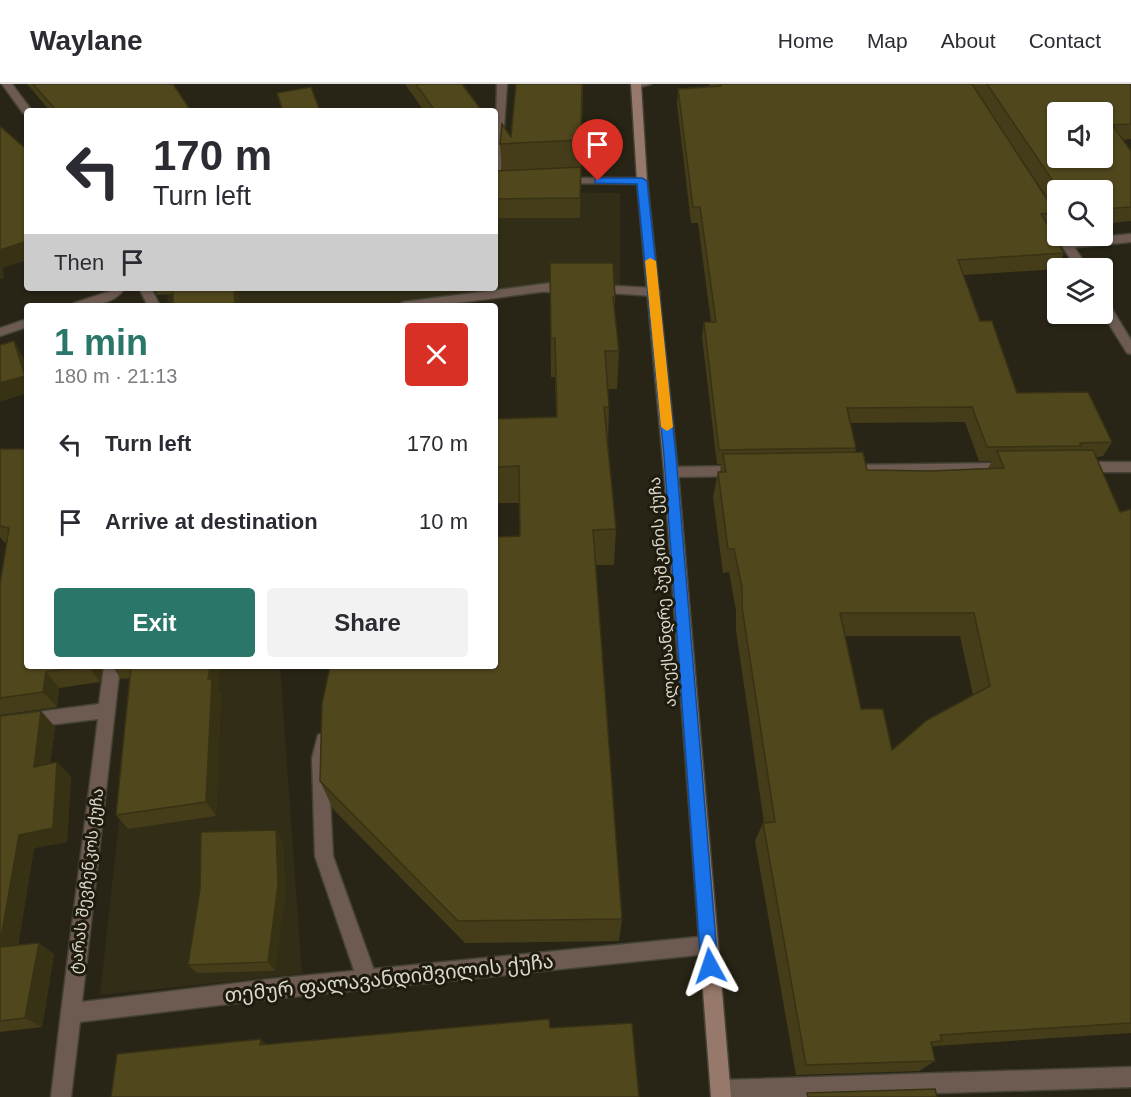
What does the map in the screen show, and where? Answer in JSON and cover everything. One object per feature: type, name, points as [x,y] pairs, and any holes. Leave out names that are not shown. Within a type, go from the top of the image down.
[{"type":"street","points":[[7,84],[25,108]]},
{"type":"street","points":[[499,185],[502,84]]},
{"type":"street","name":"ალექსანდრე პუშკინის ქუჩა","points":[[639,84],[642,181],[671,472],[721,1094]]},
{"type":"street","points":[[554,181],[642,181]]},
{"type":"street","points":[[1039,199],[1047,211]]},
{"type":"street","points":[[1113,239],[1131,238]]},
{"type":"street","points":[[426,303],[550,287],[654,292]]},
{"type":"street","points":[[87,303],[115,294],[117,291]]},
{"type":"street","points":[[1113,320],[1131,350]]},
{"type":"street","points":[[0,332],[24,324]]},
{"type":"street","points":[[1072,468],[1131,467]]},
{"type":"street","points":[[835,470],[1013,468]]},
{"type":"street","points":[[671,472],[752,471]]},
{"type":"street","name":"ტარას შევჩენკოს ქუჩა","points":[[61,1097],[112,669]]},
{"type":"street","points":[[0,724],[105,711]]},
{"type":"street","points":[[327,724],[320,758],[324,856],[367,979]]},
{"type":"street","name":"თემურ ფალავანდიშვილის ქუჩა","points":[[70,1013],[367,979],[708,945]]},
{"type":"street","points":[[721,1094],[1131,1077]]},
{"type":"shaded area","points":[[544,192],[620,193],[620,287],[498,290],[498,200]]},
{"type":"shaded area","points":[[166,291],[492,291],[402,303],[168,303]]},
{"type":"shaded area","points":[[136,669],[280,669],[302,974],[100,995]]},
{"type":"building","points":[[33,84],[173,84],[189,108],[54,108]]},
{"type":"building","points":[[416,84],[462,84],[480,108],[433,108]]},
{"type":"building","points":[[516,84],[582,84],[581,140],[500,144],[502,124],[511,137]]},
{"type":"building","points":[[720,84],[972,84],[1047,199],[1047,214],[1041,214],[1047,224],[1047,246],[1060,246],[1064,253],[958,260],[980,321],[992,321],[1017,393],[1088,392],[1112,442],[1080,443],[1081,446],[987,447],[972,407],[847,408],[856,448],[719,450],[704,322],[716,322],[700,207],[693,207],[678,89],[721,86]]},
{"type":"building","points":[[987,84],[1131,84],[1131,124],[1113,125],[1113,102],[1047,102],[1047,168],[1113,168],[1113,126],[1131,151],[1131,207],[1113,208],[1113,180],[1052,180]]},
{"type":"building","points":[[311,87],[319,108],[282,108],[277,93]]},
{"type":"building","points":[[0,126],[24,147],[24,242],[0,250]]},
{"type":"building","points":[[581,167],[580,198],[498,199],[498,171]]},
{"type":"building","points":[[550,263],[613,263],[615,297],[613,297],[619,351],[605,351],[609,407],[604,407],[616,529],[593,530],[622,919],[458,921],[320,781],[322,704],[329,669],[498,669],[498,537],[520,536],[519,466],[498,467],[498,419],[557,417],[555,338],[551,339]]},
{"type":"building","points":[[173,291],[234,291],[235,303],[173,303]]},
{"type":"building","points":[[14,341],[24,376],[0,383],[0,345]]},
{"type":"building","points":[[0,449],[24,449],[24,669],[67,669],[46,672],[43,692],[0,698],[0,584],[9,528],[0,526]]},
{"type":"building","points":[[1093,450],[1120,512],[1131,509],[1131,1023],[940,1035],[942,1041],[931,1042],[935,1061],[806,1065],[763,823],[775,822],[742,607],[742,587],[734,549],[728,549],[718,472],[726,472],[723,454],[863,452],[867,470],[930,471],[1004,468],[997,451]],"holes":[[[840,613],[974,613],[990,686],[927,720],[892,750],[883,709],[861,709]]]},
{"type":"building","points":[[131,669],[210,669],[208,679],[212,679],[206,802],[116,815]]},
{"type":"building","points":[[41,711],[34,767],[57,762],[53,828],[19,835],[0,943],[0,716]]},
{"type":"building","points":[[276,830],[278,885],[268,962],[188,965],[200,889],[201,832]]},
{"type":"building","points":[[39,943],[25,1018],[0,1021],[0,947]]},
{"type":"building","points":[[549,1019],[550,1028],[632,1023],[639,1097],[111,1097],[117,1054],[261,1039],[260,1045]]},
{"type":"building","points":[[935,1089],[937,1097],[808,1097],[807,1093]]},
{"type":"slow traffic","points":[[650,261],[667,427]]},
{"type":"route","points":[[598,181],[642,181],[670,456],[710,966]]}]
